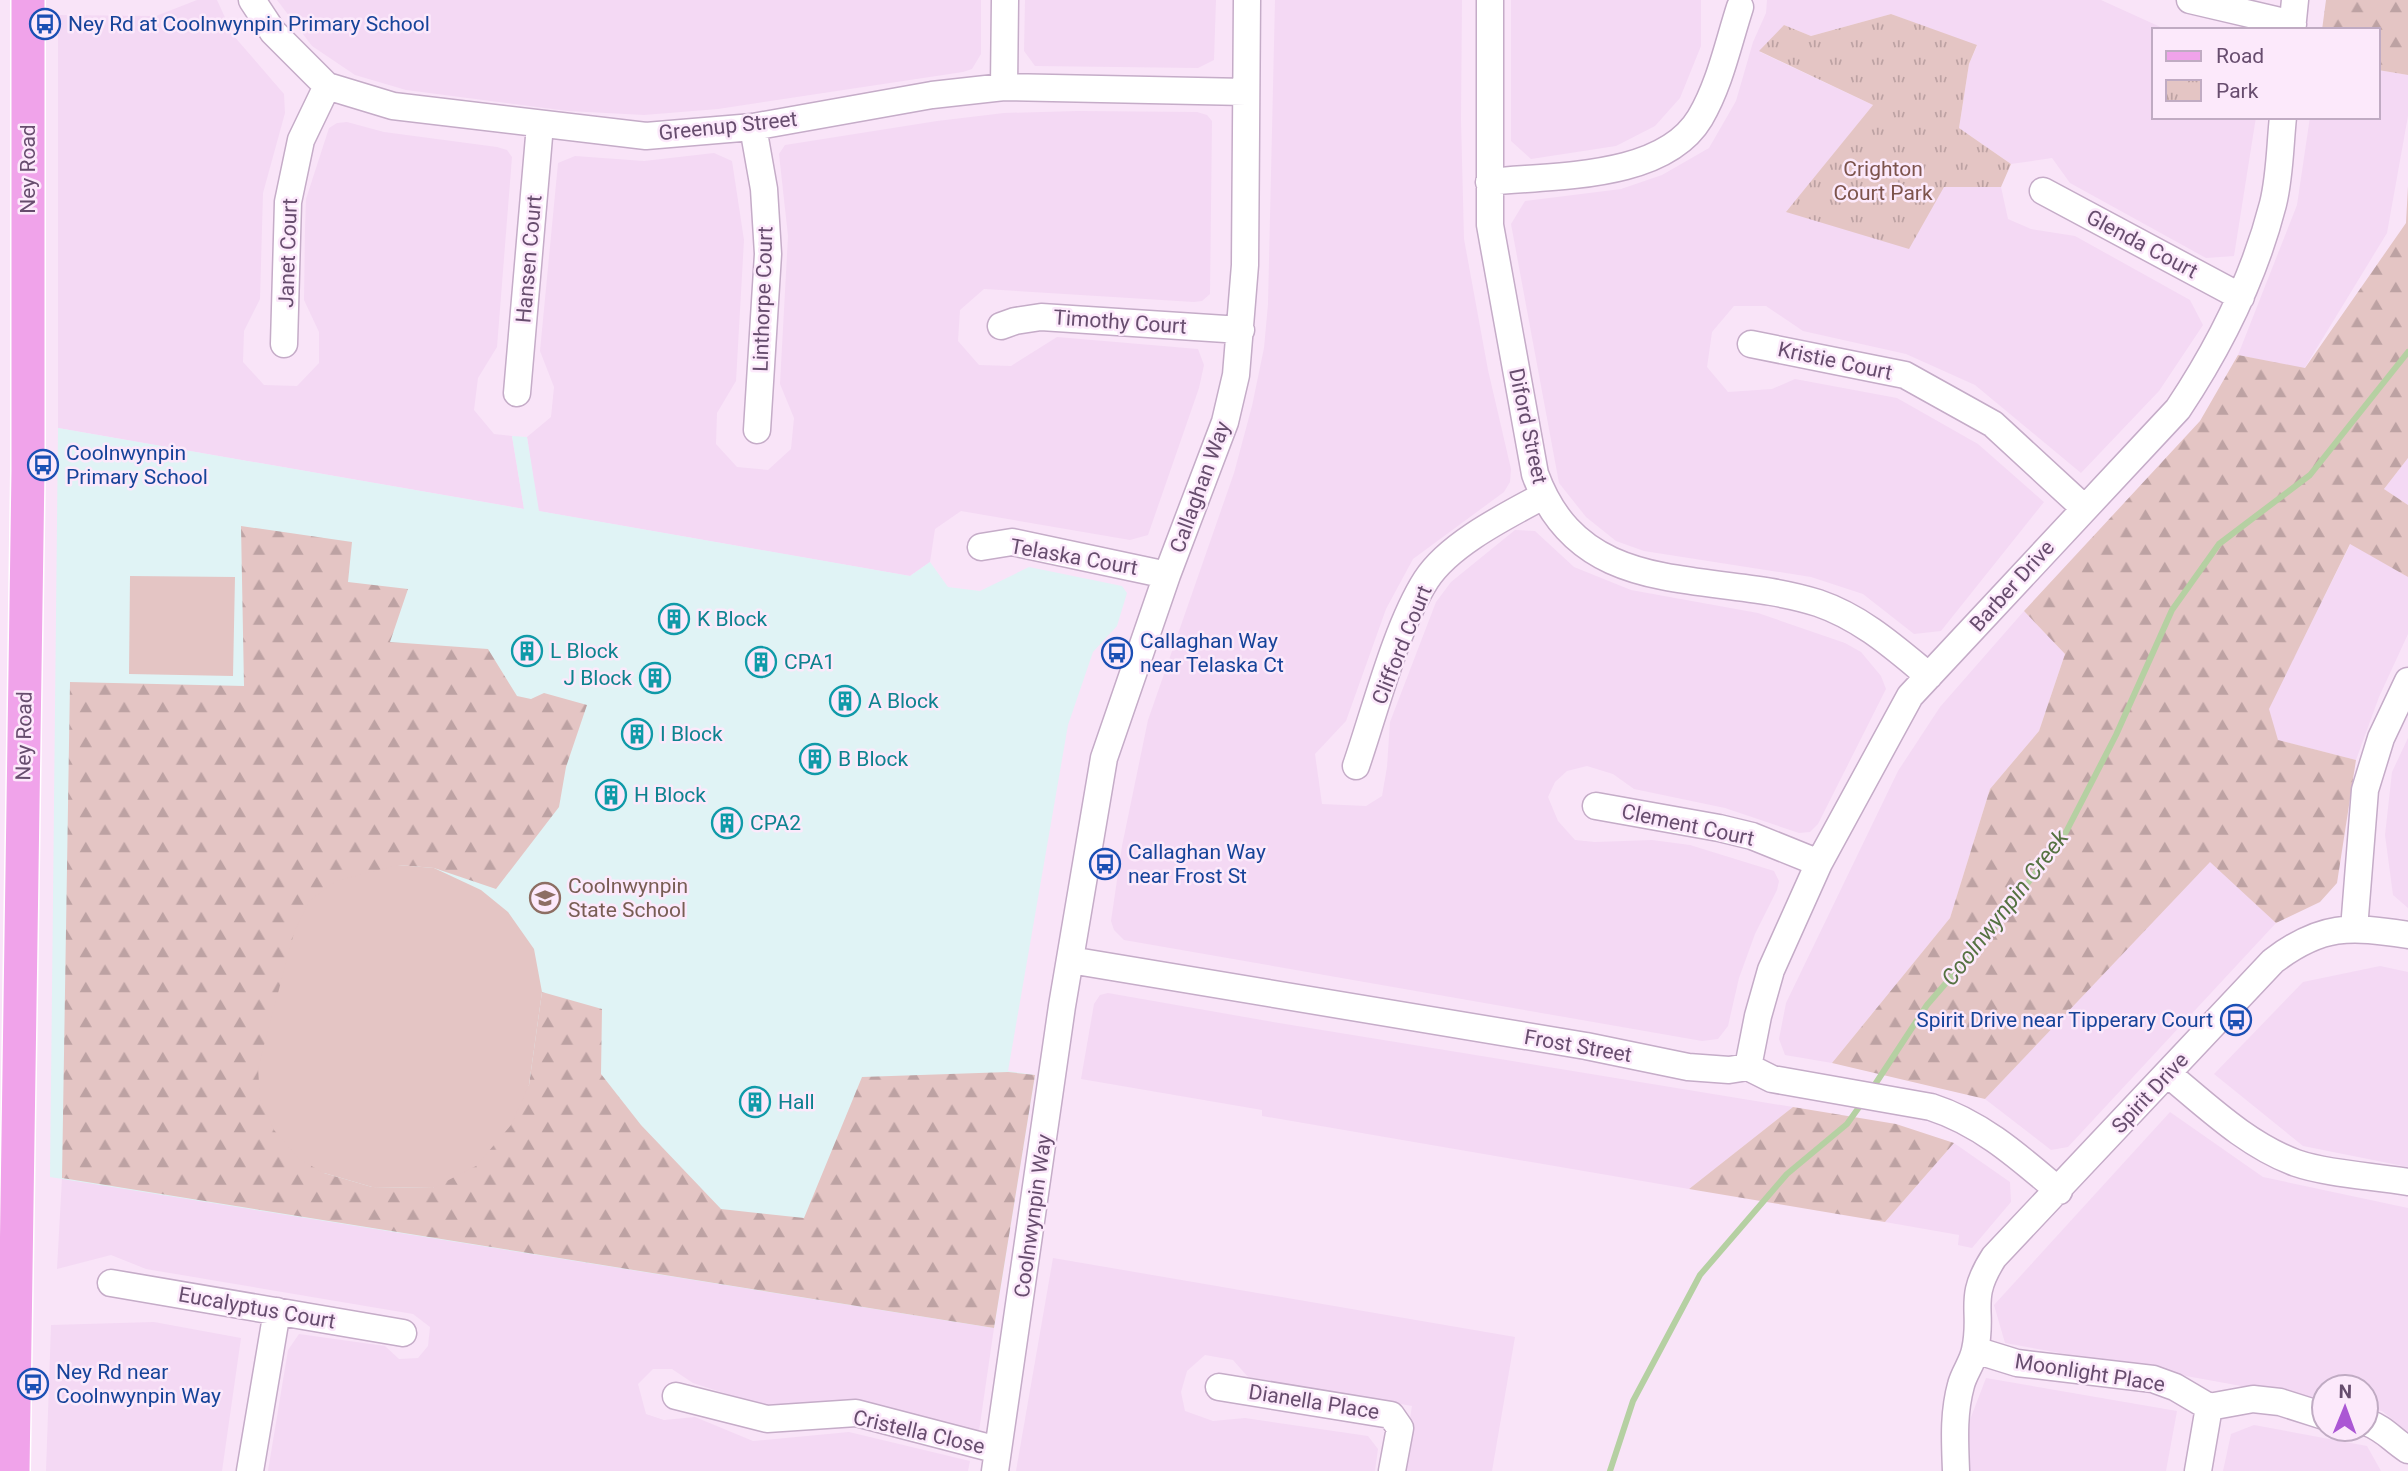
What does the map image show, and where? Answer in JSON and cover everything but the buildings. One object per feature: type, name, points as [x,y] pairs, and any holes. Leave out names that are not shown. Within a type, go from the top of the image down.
[{"type":"main road","name":"Ney Road","points":[[13,1471],[18,1284],[10,988],[29,471],[28,0]]},
{"type":"street","name":"Greenup Street","points":[[253,0],[274,32],[327,86],[393,106],[646,136],[753,127],[932,95],[1004,87],[1246,92]]},
{"type":"street","points":[[1004,87],[1005,0]]},
{"type":"street","name":"Callaghan Way","points":[[1070,960],[1104,758],[1167,575],[1225,422],[1236,375],[1245,265],[1247,0]]},
{"type":"street","name":"Diford Street","points":[[1490,0],[1489,182],[1497,267],[1535,474],[1543,496],[1569,532],[1601,558],[1637,571],[1818,603],[1870,627],[1929,676]]},
{"type":"street","points":[[2190,0],[2293,18]]},
{"type":"street","points":[[1489,182],[1621,168],[1647,160],[1684,138],[1699,119],[1713,92],[1740,7]]},
{"type":"street","name":"Janet Court","points":[[284,344],[288,202],[301,140],[327,86]]},
{"type":"street","name":"Barber Drive","points":[[1748,1067],[1771,970],[1819,863],[1910,696],[2178,409],[2214,355],[2241,298],[2274,202],[2283,119]]},
{"type":"street","name":"Hansen Court","points":[[517,393],[540,125]]},
{"type":"street","name":"Linthorpe Court","points":[[753,127],[764,189],[768,254],[757,430]]},
{"type":"street","name":"Glenda Court","points":[[2043,191],[2241,298]]},
{"type":"street","name":"Timothy Court","points":[[1001,326],[1041,317],[1241,330]]},
{"type":"street","name":"Kristie Court","points":[[1751,344],[1905,375],[1993,424],[2083,508]]},
{"type":"street","name":"Clifford Court","points":[[1356,766],[1408,618],[1427,578],[1459,548],[1506,516],[1543,496]]},
{"type":"street","name":"Telaska Court","points":[[981,547],[1012,542],[1167,575]]},
{"type":"street","points":[[2354,929],[2365,790],[2381,738],[2406,689]]},
{"type":"street","name":"Clement Court","points":[[1595,806],[1752,836],[1819,863]]},
{"type":"street","name":"Spirit Drive","points":[[1975,1350],[1975,1308],[1982,1275],[1994,1257],[2273,961],[2300,941],[2332,930],[2354,929],[2408,935]]},
{"type":"street","name":"Frost Street","points":[[1070,960],[1586,1046],[1688,1067],[1729,1070],[1748,1067],[1772,1079],[1930,1107],[1948,1113],[1996,1138],[2059,1191]]},
{"type":"street","name":"Coolnwynpin Way","points":[[997,1461],[1070,960]]},
{"type":"street","points":[[2168,1074],[2235,1129],[2264,1148],[2298,1163],[2408,1182]]},
{"type":"street","name":"Eucalyptus Court","points":[[111,1283],[403,1333]]},
{"type":"street","points":[[250,1471],[276,1311]]},
{"type":"street","points":[[1956,1471],[1955,1409],[1962,1381],[1975,1350]]},
{"type":"street","name":"Moonlight Place","points":[[1975,1350],[2017,1363],[2153,1379],[2175,1387],[2208,1407]]},
{"type":"street","name":"Dianella Place","points":[[1219,1387],[1391,1415],[1400,1428],[1392,1471]]},
{"type":"street","name":"Cristella Close","points":[[676,1396],[767,1419],[856,1413],[997,1461]]},
{"type":"street","points":[[2197,1471],[2208,1407],[2253,1399],[2280,1402],[2310,1412]]},
{"type":"street","points":[[2380,1427],[2408,1451],[2405,1471]]},
{"type":"shaded area","points":[[197,0],[217,0],[233,35],[284,94],[285,113],[263,193],[260,299],[244,331],[243,362],[264,385],[297,386],[319,363],[319,332],[304,300],[306,199],[329,128],[337,123],[347,122],[384,132],[497,147],[507,150],[512,157],[497,347],[478,378],[474,410],[494,434],[512,436],[524,509],[58,428],[58,15],[156,16]]},
{"type":"shaded area","points":[[277,0],[981,0],[981,54],[972,69],[963,72],[718,109],[644,115],[568,111],[406,90],[355,75],[312,46]]},
{"type":"shaded area","points":[[1025,0],[1216,0],[1214,60],[1198,68],[1035,66],[1024,51]]},
{"type":"shaded area","points":[[1275,0],[1462,0],[1464,239],[1488,370],[1511,469],[1510,482],[1504,492],[1413,559],[1386,609],[1346,721],[1315,754],[1322,804],[1366,806],[1382,796],[1390,722],[1436,602],[1451,582],[1515,530],[1535,531],[1574,567],[1631,590],[1758,613],[1845,643],[1861,652],[1881,676],[1886,689],[1818,824],[1810,832],[1799,833],[1725,808],[1634,789],[1613,774],[1587,766],[1567,771],[1555,782],[1548,797],[1558,821],[1575,840],[1652,840],[1690,845],[1774,871],[1779,881],[1777,890],[1755,934],[1739,978],[1728,1026],[1718,1039],[1702,1041],[1124,940],[1114,930],[1111,921],[1122,846],[1148,720],[1234,473],[1264,348],[1268,304]]},
{"type":"shaded area","points":[[1511,0],[1701,0],[1701,46],[1680,98],[1655,126],[1616,146],[1531,159],[1511,141]]},
{"type":"shaded area","points":[[1767,0],[2101,0],[2163,28],[2152,28],[2152,119],[2256,119],[2234,256],[2206,258],[2070,183],[2052,158],[2011,164],[1959,128],[1969,64],[1977,46],[1891,14],[1811,36],[1784,25],[1760,52],[1873,105],[1787,212],[1944,187],[2001,187],[2008,219],[2031,229],[2075,236],[2190,300],[2203,325],[2159,391],[2081,473],[1975,385],[1906,354],[1803,331],[1766,306],[1734,306],[1712,332],[1707,367],[1728,392],[1772,389],[1795,379],[1897,398],[1978,444],[2044,502],[1941,631],[1914,634],[1863,594],[1811,577],[1644,551],[1616,541],[1586,517],[1559,483],[1511,224],[1525,201],[1621,189],[1662,175],[1709,148],[1736,101],[1753,42],[1766,13]]},
{"type":"shaded area","points":[[2380,70],[2408,75],[2408,116],[2387,233],[2304,369],[2238,355],[2297,205],[2310,119],[2380,119]]},
{"type":"shaded area","points":[[1197,112],[1207,115],[1212,121],[1210,294],[1202,301],[1194,302],[984,289],[960,310],[958,341],[979,365],[1011,366],[1057,337],[1198,349],[1204,365],[1199,388],[1148,535],[1130,540],[961,511],[935,529],[930,562],[910,576],[538,511],[527,437],[551,417],[554,387],[540,351],[558,163],[575,156],[644,161],[714,153],[732,161],[744,240],[736,381],[717,413],[716,444],[737,467],[768,470],[791,449],[794,418],[780,384],[788,236],[779,154],[785,145],[1004,113]]},
{"type":"shaded area","name":"Coolnwynpin State School","points":[[58,428],[524,509],[512,436],[527,437],[539,511],[910,576],[930,562],[948,587],[980,591],[1029,567],[1122,586],[1127,593],[1117,626],[1093,652],[1068,725],[1008,1071],[1035,1075],[994,1328],[50,1177]]},
{"type":"shaded area","points":[[2408,458],[2408,505],[2384,489]]},
{"type":"shaded area","points":[[2351,543],[2408,577],[2408,634],[2379,697],[2356,760],[2277,740],[2268,709]]},
{"type":"shaded area","points":[[2024,611],[2065,654],[2039,731],[1990,789],[1950,918],[1832,1063],[1785,1055],[1779,1039],[1786,1003],[1898,771],[1940,707]]},
{"type":"shaded area","points":[[2408,738],[2408,908],[2393,895],[2385,835],[2392,772]]},
{"type":"shaded area","points":[[2210,861],[2276,923],[2068,1147],[2051,1150],[1985,1099]]},
{"type":"shaded area","points":[[2380,966],[2408,972],[2408,1167],[2303,1146],[2214,1074],[2303,982]]},
{"type":"shaded area","points":[[1108,993],[1793,1107],[1689,1189],[1262,1116],[1262,1110],[1081,1079],[1094,1004],[1100,995]]},
{"type":"shaded area","points":[[2170,1112],[2263,1177],[2408,1208],[2408,1432],[2380,1411],[2380,1373],[2310,1373],[2310,1398],[2005,1343],[1994,1305]]},
{"type":"shaded area","points":[[1954,1143],[2010,1182],[2011,1202],[1972,1248],[1958,1245],[1959,1235],[1885,1222]]},
{"type":"shaded area","points":[[62,1178],[994,1328],[979,1431],[853,1403],[761,1405],[693,1383],[672,1369],[653,1369],[638,1384],[646,1414],[664,1420],[695,1417],[753,1441],[849,1432],[970,1461],[968,1471],[268,1471],[288,1350],[299,1334],[385,1346],[399,1359],[418,1358],[428,1346],[430,1327],[413,1314],[146,1269],[111,1255],[57,1269]]},
{"type":"shaded area","points":[[1053,1258],[1515,1337],[1492,1471],[1402,1471],[1412,1406],[1248,1377],[1233,1360],[1205,1355],[1187,1371],[1181,1392],[1185,1411],[1213,1421],[1245,1418],[1368,1436],[1378,1449],[1375,1471],[1016,1471]]},
{"type":"shaded area","points":[[154,1322],[241,1338],[222,1471],[46,1471],[51,1325]]},
{"type":"shaded area","points":[[1986,1378],[2177,1411],[2166,1471],[1970,1471],[1968,1425]]},
{"type":"shaded area","points":[[2254,1425],[2310,1435],[2310,1443],[2351,1443],[2367,1446],[2381,1471],[2223,1471],[2231,1434]]},
{"type":"green space","points":[[2326,0],[2408,0],[2408,75],[2380,70],[2380,28],[2322,28]]},
{"type":"green space","name":"Crighton Court Park","points":[[1891,14],[1977,45],[1969,64],[1959,128],[2011,164],[2001,187],[1944,187],[1909,249],[1786,212],[1873,105],[1759,51],[1784,25],[1811,36]]},
{"type":"green space","points":[[2408,186],[2408,458],[2384,489],[2408,505],[2408,577],[2350,544],[2269,709],[2278,740],[2356,760],[2337,883],[2320,902],[2276,923],[2210,862],[1985,1099],[1832,1063],[1950,918],[1990,789],[2039,731],[2065,654],[2024,611],[2200,421],[2238,355],[2305,368],[2406,223]]},
{"type":"green space","points":[[241,526],[352,542],[348,582],[408,589],[390,642],[488,649],[517,696],[531,699],[544,693],[587,705],[566,767],[559,807],[496,889],[434,868],[398,865],[324,1173],[372,1187],[433,1188],[529,1085],[542,992],[602,1009],[601,1074],[641,1125],[721,1209],[804,1218],[862,1077],[1008,1072],[1035,1075],[994,1328],[62,1178],[70,682],[244,686]]},
{"type":"green space","points":[[130,576],[235,577],[233,676],[129,674]]},
{"type":"green space","points":[[398,865],[434,868],[481,890],[508,912],[534,949],[542,992],[529,1085],[511,1125],[476,1166],[433,1188],[372,1187],[324,1173],[299,1159],[274,1130],[260,1099],[258,1068],[294,933],[309,901],[336,881]]},
{"type":"green space","points":[[1793,1107],[1896,1124],[1954,1143],[1885,1222],[1689,1189]]},
{"type":"waterway","name":"Coolnwynpin Creek","points":[[1872,1089],[1927,1005],[1997,924],[2066,832],[2116,735],[2172,610],[2219,544],[2310,475],[2408,352]]},
{"type":"waterway","name":"Coolnwynpin Creek","points":[[1610,1471],[1633,1401],[1700,1275],[1787,1174],[1847,1124],[1862,1103]]},
{"type":"place","name":"Ney Rd at Coolnwynpin Primary School","points":[[45,24]]},
{"type":"place","name":"Coolnwynpin Primary School","points":[[43,465]]},
{"type":"place","name":"K Block","points":[[674,619]]},
{"type":"place","name":"L Block","points":[[527,651]]},
{"type":"place","name":"Callaghan Way near Telaska Ct","points":[[1117,653]]},
{"type":"place","name":"CPA1","points":[[761,662]]},
{"type":"place","name":"J Block","points":[[655,678]]},
{"type":"place","name":"A Block","points":[[845,701]]},
{"type":"place","name":"I Block","points":[[637,734]]},
{"type":"place","name":"B Block","points":[[815,759]]},
{"type":"place","name":"H Block","points":[[611,795]]},
{"type":"place","name":"CPA2","points":[[727,823]]},
{"type":"place","name":"Callaghan Way near Frost St","points":[[1105,864]]},
{"type":"place","name":"Coolnwynpin State School","points":[[545,898]]},
{"type":"place","name":"Spirit Drive near Tipperary Court","points":[[2236,1020]]},
{"type":"place","name":"Hall","points":[[755,1102]]},
{"type":"place","name":"Ney Rd near Coolnwynpin Way","points":[[33,1384]]}]
